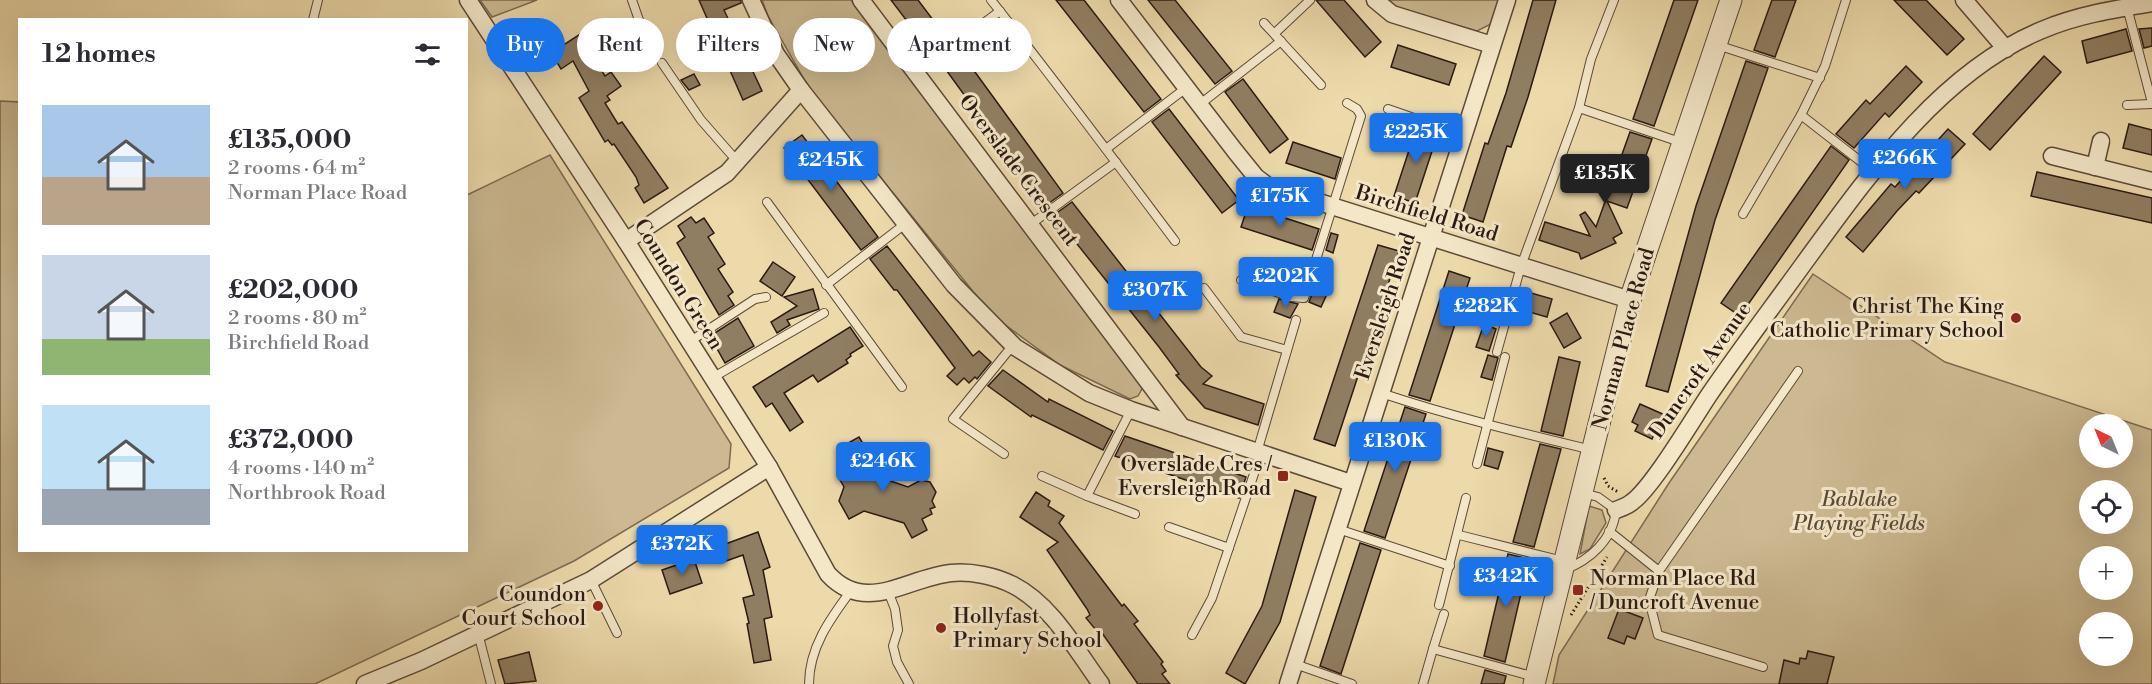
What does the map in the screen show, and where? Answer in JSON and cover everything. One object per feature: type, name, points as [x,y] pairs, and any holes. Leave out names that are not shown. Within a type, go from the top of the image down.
[{"type":"street","name":"Coundon Green","points":[[468,0],[626,241],[769,467],[828,574],[837,584],[850,592]]},
{"type":"street","points":[[752,0],[776,54],[801,90],[970,305],[1013,345],[1045,368],[1089,393],[1131,410],[1351,483]]},
{"type":"street","name":"Overslade Crescent","points":[[861,0],[1032,224],[1182,427]]},
{"type":"street","name":"Birchfield Road","points":[[1119,0],[1256,177],[1268,186],[1630,300]]},
{"type":"street","points":[[1375,0],[1392,14],[1492,45]]},
{"type":"street","name":"Eversleigh Road","points":[[1288,684],[1507,0]]},
{"type":"street","name":"Norman Place Road","points":[[1535,680],[1630,300],[1731,0]]},
{"type":"street","points":[[1964,0],[2006,49]]},
{"type":"street","name":"Duncroft Avenue","points":[[1616,510],[1634,502],[1725,371],[1873,171],[1929,108],[1970,74],[2006,49],[2041,30],[2131,4],[2152,3]]},
{"type":"street","points":[[626,241],[712,185],[737,161],[801,90]]},
{"type":"street","points":[[2095,167],[2101,141]]},
{"type":"street","points":[[2052,156],[2152,181]]},
{"type":"street","points":[[365,684],[591,580],[769,467]]},
{"type":"street","points":[[850,592],[863,594],[888,591],[925,578],[953,573],[996,578],[1015,586],[1047,612],[1101,684]]},
{"type":"lane","points":[[314,18],[318,0]]},
{"type":"lane","points":[[632,0],[638,18]]},
{"type":"lane","points":[[991,0],[1024,45],[1072,102],[1175,241]]},
{"type":"lane","points":[[1275,33],[1310,0]]},
{"type":"lane","points":[[1477,464],[1521,266],[1579,108],[1591,59],[1614,0]]},
{"type":"lane","points":[[1743,214],[1820,78],[1846,0]]},
{"type":"lane","points":[[2127,105],[2152,103],[2131,4]]},
{"type":"lane","points":[[918,73],[1000,11]]},
{"type":"lane","points":[[1264,23],[1321,85]]},
{"type":"lane","points":[[1199,105],[1281,41]]},
{"type":"lane","points":[[1717,45],[1820,78]]},
{"type":"lane","points":[[664,66],[701,120],[737,161]]},
{"type":"lane","points":[[1106,149],[1186,87]]},
{"type":"lane","points":[[1241,280],[1291,297],[1304,297],[1361,116],[1357,109],[1347,103]]},
{"type":"lane","points":[[1579,108],[1683,143]]},
{"type":"lane","points":[[1388,110],[1463,135]]},
{"type":"lane","points":[[1801,115],[1873,171]]},
{"type":"lane","points":[[1032,224],[1116,162]]},
{"type":"lane","points":[[767,202],[902,387]]},
{"type":"lane","points":[[826,285],[905,224]]},
{"type":"lane","points":[[1204,288],[1241,337],[1287,350]]},
{"type":"lane","points":[[689,342],[755,299],[765,297]]},
{"type":"lane","points":[[711,378],[824,313]]},
{"type":"lane","points":[[1192,635],[1212,598],[1229,548],[1259,453],[1296,320]]},
{"type":"lane","points":[[1004,454],[953,419],[1013,345]]},
{"type":"lane","points":[[1764,667],[1658,635],[1650,600],[1659,571],[1798,371]]},
{"type":"lane","points":[[1381,393],[1487,425],[1593,450]]},
{"type":"lane","points":[[1087,496],[1131,410]]},
{"type":"lane","points":[[1042,476],[1135,514]]},
{"type":"lane","points":[[1459,535],[1564,566],[1584,562],[1609,531],[1615,521],[1616,510],[1598,497],[1582,493]]},
{"type":"lane","points":[[1439,604],[1459,535],[1466,498]]},
{"type":"lane","points":[[1169,527],[1229,548]]},
{"type":"lane","points":[[1338,529],[1450,566]]},
{"type":"lane","points":[[1609,531],[1659,571]]},
{"type":"lane","points":[[591,580],[617,633]]},
{"type":"lane","points":[[888,591],[898,630],[893,646],[897,663],[909,684]]},
{"type":"lane","points":[[809,684],[811,657],[831,618],[850,592]]},
{"type":"lane","points":[[1423,684],[1444,614]]},
{"type":"lane","points":[[478,633],[490,684]]},
{"type":"lane","points":[[1432,649],[1535,680]]},
{"type":"lane","points":[[1295,664],[1352,684]]},
{"type":"green space","points":[[480,0],[537,0],[492,17]]},
{"type":"green space","points":[[762,0],[851,0],[865,18],[793,18],[793,60],[781,39],[781,18],[769,18]]},
{"type":"green space","points":[[1385,0],[1501,0],[1491,24],[1477,31],[1397,7]]},
{"type":"green space","points":[[875,32],[887,48],[887,72],[905,72],[1143,387],[1138,396],[1130,399],[1060,365],[993,316],[812,93],[800,72],[875,72]]},
{"type":"green space","points":[[0,101],[18,102],[18,552],[468,552],[468,195],[550,155],[731,444],[729,468],[574,561],[315,684],[0,684]]},
{"type":"green space","name":"Bablake Playing Fields","points":[[1813,274],[1945,362],[2103,414],[2079,414],[2079,468],[2133,468],[2133,424],[2152,430],[2152,684],[1553,684],[1559,655],[1669,483]]},
{"type":"green space","points":[[1589,506],[1602,510],[1606,523],[1590,549],[1580,554]]},
{"type":"building","points":[[699,0],[741,0],[741,3],[724,10],[728,18],[707,18]]},
{"type":"building","points":[[891,0],[918,0],[932,18],[905,18]]},
{"type":"building","points":[[1056,0],[1084,0],[1161,99],[1144,112]]},
{"type":"building","points":[[1148,0],[1175,0],[1232,71],[1215,84]]},
{"type":"building","points":[[1316,0],[1344,0],[1381,42],[1365,57]]},
{"type":"building","points":[[1533,0],[1556,0],[1528,97],[1511,147],[1507,146],[1483,222],[1462,215],[1485,143],[1488,144],[1506,93]]},
{"type":"building","points":[[1674,0],[1698,0],[1654,126],[1633,119]]},
{"type":"building","points":[[1772,0],[1796,0],[1775,57],[1754,50]]},
{"type":"building","points":[[1894,0],[1926,0],[1964,39],[1947,55]]},
{"type":"building","points":[[2152,28],[2152,46],[2144,48],[2139,29]]},
{"type":"building","points":[[2126,29],[2132,51],[2087,63],[2082,41]]},
{"type":"building","points":[[577,36],[577,68],[573,61],[565,66],[565,44]]},
{"type":"building","points":[[1398,45],[1456,64],[1449,85],[1391,67]]},
{"type":"building","points":[[2044,56],[2061,72],[1990,150],[1973,134]]},
{"type":"building","points":[[1746,61],[1768,68],[1715,220],[1668,392],[1646,386],[1696,206]]},
{"type":"building","points":[[1906,66],[1922,82],[1889,117],[1885,113],[1854,148],[1836,134],[1866,100],[1870,104]]},
{"type":"building","points":[[579,72],[602,72],[605,76],[611,72],[621,86],[607,96],[610,100],[605,103],[618,124],[622,122],[668,188],[644,203],[635,188],[639,185],[636,177],[614,144],[612,145],[608,140],[605,142],[579,98],[589,91]]},
{"type":"building","points":[[731,72],[753,72],[762,91],[743,100]]},
{"type":"building","points":[[948,72],[975,72],[1063,193],[1045,206]]},
{"type":"building","points":[[694,74],[700,85],[689,90],[681,80]]},
{"type":"building","points":[[1243,79],[1288,139],[1270,153],[1225,92]]},
{"type":"building","points":[[1169,109],[1239,200],[1222,213],[1152,122]]},
{"type":"building","points":[[2129,124],[2152,130],[2152,155],[2123,148]]},
{"type":"building","points":[[1417,126],[1438,133],[1415,203],[1394,196]]},
{"type":"building","points":[[1948,129],[1965,144],[1919,193],[1916,191],[1897,211],[1863,252],[1846,237],[1891,184],[1895,187]]},
{"type":"building","points":[[1630,132],[1652,139],[1627,208],[1607,201],[1622,233],[1613,238],[1616,243],[1581,259],[1579,253],[1539,240],[1545,222],[1590,236],[1580,215],[1585,212],[1596,227]]},
{"type":"building","points":[[802,135],[878,237],[861,250],[784,148]]},
{"type":"building","points":[[1293,142],[1341,158],[1335,179],[1286,163]]},
{"type":"building","points":[[1831,146],[1849,160],[1740,316],[1721,303]]},
{"type":"building","points":[[2037,172],[2152,198],[2152,223],[2031,196]]},
{"type":"building","points":[[1072,202],[1201,367],[1212,376],[1203,384],[1264,404],[1258,425],[1205,408],[1176,375],[1179,374],[1159,347],[1054,215]]},
{"type":"building","points":[[1248,206],[1319,229],[1312,250],[1241,227]]},
{"type":"building","points":[[691,217],[696,223],[704,218],[714,233],[708,237],[725,264],[718,269],[733,292],[728,296],[734,305],[719,315],[677,243],[685,237],[678,226]]},
{"type":"building","points":[[1331,233],[1338,235],[1333,253],[1326,250]]},
{"type":"building","points":[[1378,245],[1399,251],[1335,446],[1314,439]]},
{"type":"building","points":[[887,246],[973,356],[979,351],[991,362],[977,379],[975,377],[969,383],[964,378],[957,385],[947,376],[955,368],[897,290],[894,290],[870,259]]},
{"type":"building","points":[[773,262],[795,277],[782,296],[760,281]]},
{"type":"building","points":[[1449,271],[1470,278],[1430,401],[1409,395]]},
{"type":"building","points":[[813,289],[819,309],[787,320],[790,325],[777,333],[771,322],[797,306],[784,297]]},
{"type":"building","points":[[1314,289],[1327,294],[1321,307],[1309,302]]},
{"type":"building","points":[[1524,291],[1552,299],[1547,317],[1519,309]]},
{"type":"building","points":[[1279,299],[1298,304],[1290,318],[1274,312]]},
{"type":"building","points":[[1567,313],[1581,338],[1564,348],[1550,323]]},
{"type":"building","points":[[738,318],[754,346],[725,363],[710,336]]},
{"type":"building","points":[[1484,324],[1496,329],[1489,351],[1476,347]]},
{"type":"building","points":[[850,327],[863,346],[850,354],[851,356],[846,360],[848,363],[818,382],[813,375],[784,393],[803,422],[790,431],[772,403],[766,407],[753,387]]},
{"type":"building","points":[[1488,355],[1498,358],[1492,380],[1481,377]]},
{"type":"building","points":[[1559,357],[1580,362],[1563,436],[1541,431]]},
{"type":"building","points":[[1003,370],[1048,402],[1049,399],[1113,431],[1103,450],[1032,415],[1031,417],[988,386]]},
{"type":"building","points":[[1640,404],[1667,416],[1660,432],[1656,430],[1652,439],[1635,431],[1638,425],[1632,422]]},
{"type":"building","points":[[1405,407],[1426,414],[1385,538],[1364,531]]},
{"type":"building","points":[[1125,436],[1246,477],[1239,498],[1115,456]]},
{"type":"building","points":[[859,437],[868,452],[861,457],[873,475],[908,487],[921,480],[930,482],[936,492],[932,501],[935,507],[930,509],[932,514],[922,519],[927,530],[912,538],[904,523],[864,511],[849,519],[839,501],[844,487],[839,478],[852,472],[839,448]]},
{"type":"building","points":[[1540,444],[1561,449],[1534,547],[1513,542]]},
{"type":"building","points":[[1488,448],[1503,452],[1498,469],[1484,465]]},
{"type":"building","points":[[1295,490],[1316,497],[1280,622],[1245,684],[1226,673],[1262,606]]},
{"type":"building","points":[[1036,492],[1050,501],[1048,506],[1064,516],[1059,523],[1122,606],[1124,604],[1138,621],[1134,624],[1163,662],[1161,664],[1166,671],[1162,674],[1170,684],[1138,684],[1102,633],[1100,635],[1086,618],[1090,615],[1087,609],[1047,550],[1058,542],[1020,517]]},
{"type":"building","points":[[758,532],[770,567],[763,570],[772,617],[764,619],[771,660],[754,663],[743,598],[754,595],[743,555],[726,561],[720,546]]},
{"type":"building","points":[[1360,543],[1381,550],[1341,674],[1320,666]]},
{"type":"building","points":[[1508,554],[1529,559],[1505,662],[1484,656]]},
{"type":"building","points":[[694,559],[702,583],[670,594],[662,570]]},
{"type":"building","points":[[1619,609],[1643,618],[1635,639],[1627,636],[1624,644],[1608,638]]},
{"type":"building","points":[[1808,651],[1834,657],[1827,684],[1779,684],[1784,660],[1799,664],[1800,658],[1806,659]]},
{"type":"building","points":[[529,652],[536,681],[505,684],[498,660]]},
{"type":"building","points":[[1485,670],[1506,676],[1504,684],[1481,684]]},
{"type":"place","name":"Christ The King Catholic Primary School","points":[[2016,318]]},
{"type":"place","name":"Overslade Cres / Eversleigh Road","points":[[1283,476]]},
{"type":"place","name":"Norman Place Rd / Duncroft Avenue","points":[[1578,590]]},
{"type":"place","name":"Coundon Court School","points":[[598,606]]},
{"type":"place","name":"Hollyfast Primary School","points":[[941,628]]}]
